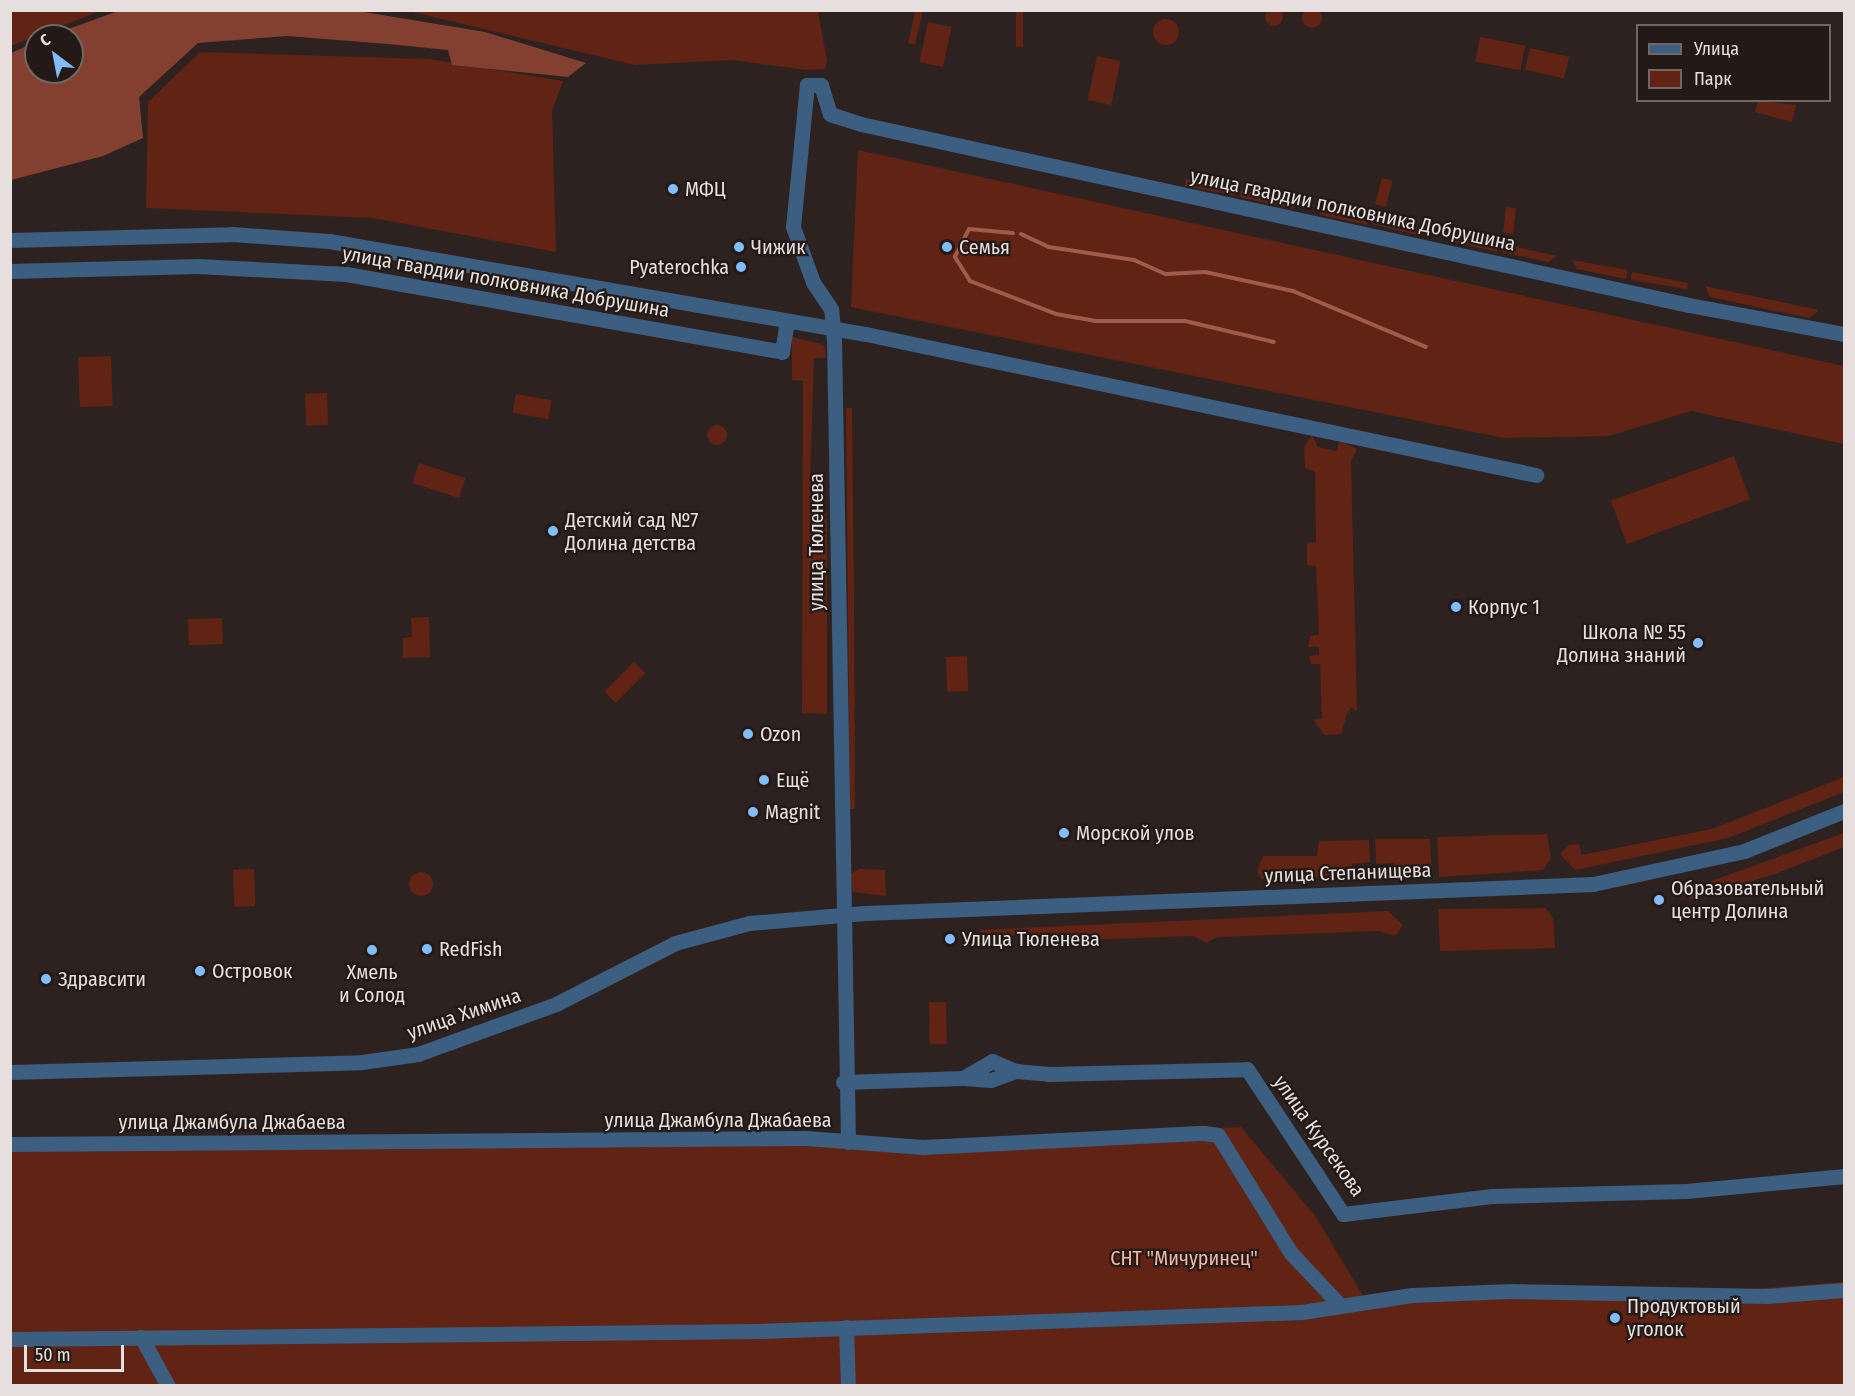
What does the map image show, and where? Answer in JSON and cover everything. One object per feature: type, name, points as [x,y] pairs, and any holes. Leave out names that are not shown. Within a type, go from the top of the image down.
[{"type":"street","name":"улица Тюленева","points":[[848,1142],[843,1082],[831,309],[813,282],[793,227],[807,85],[819,83],[830,114],[854,122]]},
{"type":"street","name":"улица гвардии полковника Добрушина","points":[[854,122],[1679,303],[1845,334]]},
{"type":"street","name":"улица гвардии полковника Добрушина","points":[[10,240],[232,234],[329,241],[832,328],[1536,475]]},
{"type":"street","name":"улица гвардии полковника Добрушина","points":[[10,271],[198,266],[346,274],[782,352],[787,321]]},
{"type":"street","name":"улица Степанищева","points":[[841,915],[1593,884],[1744,851],[1845,811]]},
{"type":"street","name":"улица Химина","points":[[10,1072],[362,1062],[418,1054],[556,1004],[636,960],[711,930],[841,915]]},
{"type":"street","name":"улица Курсекова","points":[[843,1082],[963,1078],[992,1061],[1016,1071],[1247,1069],[1343,1214],[1491,1196],[1686,1191],[1845,1176]]},
{"type":"street","name":"улица Джамбула Джабаева","points":[[10,1144],[848,1142],[923,1147],[1218,1135],[1290,1253],[1338,1303]]},
{"type":"street","points":[[10,1339],[846,1328],[1290,1313],[1338,1303],[1510,1291],[1766,1296],[1845,1290]]},
{"type":"street","points":[[846,1328],[848,1386]]},
{"type":"street","points":[[141,1337],[168,1386]]},
{"type":"green space","points":[[1274,8],[1280,11],[1283,17],[1280,23],[1274,26],[1268,23],[1265,17],[1268,11]]},
{"type":"green space","points":[[1312,8],[1319,11],[1322,18],[1319,25],[1312,28],[1305,25],[1302,18],[1305,11]]},
{"type":"green space","points":[[11,10],[100,10],[67,24],[24,24],[24,41],[11,46]]},
{"type":"green space","points":[[408,11],[818,11],[827,61],[825,69],[806,70],[732,60],[635,65]]},
{"type":"green space","points":[[906,11],[923,11],[915,45],[908,43],[915,13]]},
{"type":"green space","points":[[1016,11],[1023,11],[1023,47],[1016,47]]},
{"type":"green space","points":[[1166,19],[1176,22],[1179,32],[1176,42],[1166,45],[1156,42],[1153,32],[1156,22]]},
{"type":"green space","points":[[928,22],[951,27],[943,67],[919,62]]},
{"type":"green space","points":[[1480,37],[1525,46],[1520,70],[1475,62]]},
{"type":"green space","points":[[1530,48],[1569,57],[1564,78],[1525,69]]},
{"type":"green space","points":[[200,52],[429,59],[563,81],[552,111],[556,252],[373,218],[146,208],[148,102]]},
{"type":"green space","points":[[1097,56],[1120,61],[1111,105],[1088,100]]},
{"type":"green space","points":[[1758,102],[1796,105],[1792,122],[1755,112]]},
{"type":"green space","points":[[858,150],[1844,366],[1844,444],[1691,411],[1609,436],[1504,438],[851,307]]},
{"type":"green space","points":[[1382,178],[1393,181],[1386,207],[1375,204]]},
{"type":"green space","points":[[1186,179],[1237,189],[1236,196],[1185,186]]},
{"type":"green space","points":[[1241,190],[1298,202],[1292,209],[1240,197]]},
{"type":"green space","points":[[1313,205],[1368,217],[1367,225],[1321,215]]},
{"type":"green space","points":[[1506,207],[1516,208],[1513,234],[1503,233]]},
{"type":"green space","points":[[1373,218],[1427,230],[1421,236],[1372,224]]},
{"type":"green space","points":[[1446,233],[1499,243],[1497,252],[1450,241]]},
{"type":"green space","points":[[1503,244],[1557,256],[1548,262],[1502,252]]},
{"type":"green space","points":[[1572,260],[1628,270],[1626,279],[1577,269]]},
{"type":"green space","points":[[1632,272],[1688,283],[1687,289],[1631,280]]},
{"type":"green space","points":[[1705,286],[1819,310],[1810,318],[1770,310],[1710,297]]},
{"type":"green space","points":[[792,337],[825,345],[826,358],[814,358],[810,484],[821,486],[827,524],[827,714],[802,713],[803,381],[792,380]]},
{"type":"green space","points":[[111,356],[113,406],[80,407],[78,357]]},
{"type":"green space","points":[[327,393],[328,425],[306,426],[305,394]]},
{"type":"green space","points":[[516,394],[551,400],[548,419],[513,413]]},
{"type":"green space","points":[[846,408],[852,408],[855,809],[850,809]]},
{"type":"green space","points":[[717,425],[724,428],[727,435],[724,442],[717,445],[710,442],[707,435],[710,428]]},
{"type":"green space","points":[[1312,435],[1318,447],[1336,451],[1340,441],[1357,449],[1351,461],[1357,711],[1351,707],[1341,734],[1325,735],[1313,720],[1322,719],[1320,664],[1311,664],[1309,656],[1319,655],[1319,647],[1308,647],[1310,636],[1319,635],[1316,566],[1307,565],[1307,543],[1316,542],[1315,472],[1305,468],[1304,447]]},
{"type":"green space","points":[[1734,456],[1750,499],[1627,544],[1611,501]]},
{"type":"green space","points":[[419,463],[466,478],[459,498],[413,483]]},
{"type":"green space","points":[[429,617],[430,657],[403,658],[403,638],[412,637],[411,618]]},
{"type":"green space","points":[[222,618],[223,644],[189,645],[188,619]]},
{"type":"green space","points":[[967,656],[968,691],[947,692],[946,657]]},
{"type":"green space","points":[[634,662],[645,673],[616,703],[604,692]]},
{"type":"green space","points":[[1844,777],[1844,792],[1728,838],[1575,870],[1560,854],[1569,845],[1579,844],[1582,855],[1712,829]]},
{"type":"green space","points":[[1844,833],[1844,847],[1775,874],[1693,899],[1678,893]]},
{"type":"green space","points":[[1547,834],[1551,858],[1543,870],[1439,877],[1437,837]]},
{"type":"green space","points":[[1375,839],[1430,839],[1432,875],[1393,873],[1394,863],[1376,864]]},
{"type":"green space","points":[[1369,840],[1370,862],[1352,864],[1354,873],[1287,881],[1262,879],[1257,872],[1263,856],[1317,856],[1319,841]]},
{"type":"green space","points":[[254,869],[255,906],[234,907],[233,870]]},
{"type":"green space","points":[[859,869],[885,870],[886,896],[853,892],[850,874]]},
{"type":"green space","points":[[421,872],[430,875],[433,884],[430,893],[421,896],[412,893],[409,884],[412,875]]},
{"type":"green space","points":[[1546,908],[1553,919],[1555,948],[1440,951],[1438,909]]},
{"type":"green space","points":[[1388,911],[1403,925],[1395,936],[1379,931],[1217,937],[1206,943],[1194,936],[1025,942],[1025,935],[981,936],[980,930]]},
{"type":"green space","points":[[929,1002],[946,1002],[947,1044],[930,1044]]},
{"type":"green space","name":"СНТ \"Мичуринец\"","points":[[1241,1127],[1316,1217],[1365,1299],[1727,1291],[1844,1282],[1844,1385],[11,1385],[10,1138],[921,1141]]},
{"type":"shaded area","points":[[118,11],[358,11],[485,32],[586,63],[568,77],[452,65],[448,50],[388,44],[287,36],[198,43],[139,97],[143,138],[103,156],[11,180],[11,53],[24,47],[24,84],[84,84],[84,24],[82,24]]},
{"type":"waterway","points":[[1013,233],[969,229],[955,257],[970,281],[1056,314],[1094,321],[1185,321],[1274,342]]},
{"type":"waterway","points":[[1021,234],[1049,247],[1134,260],[1166,274],[1205,272],[1293,291],[1426,347]]},
{"type":"place","name":"МФЦ","points":[[673,189]]},
{"type":"place","name":"Чижик","points":[[739,247]]},
{"type":"place","name":"Семья","points":[[947,247]]},
{"type":"place","name":"Pyaterochka","points":[[741,267]]},
{"type":"place","name":"Детский сад №7 Долина детства","points":[[553,531]]},
{"type":"place","name":"Корпус 1","points":[[1456,607]]},
{"type":"place","name":"Школа № 55 Долина знаний","points":[[1698,643]]},
{"type":"place","name":"Ozon","points":[[748,734]]},
{"type":"place","name":"Ещё","points":[[764,780]]},
{"type":"place","name":"Magnit","points":[[753,812]]},
{"type":"place","name":"Морской улов","points":[[1064,833]]},
{"type":"place","name":"Образовательный центр Долина","points":[[1659,900]]},
{"type":"place","name":"Улица Тюленева","points":[[950,939]]},
{"type":"place","name":"RedFish","points":[[427,949]]},
{"type":"place","name":"Хмель и Солод","points":[[372,950]]},
{"type":"place","name":"Островок","points":[[200,971]]},
{"type":"place","name":"Здравсити","points":[[46,979]]},
{"type":"place","name":"Продуктовый уголок","points":[[1615,1318]]}]
